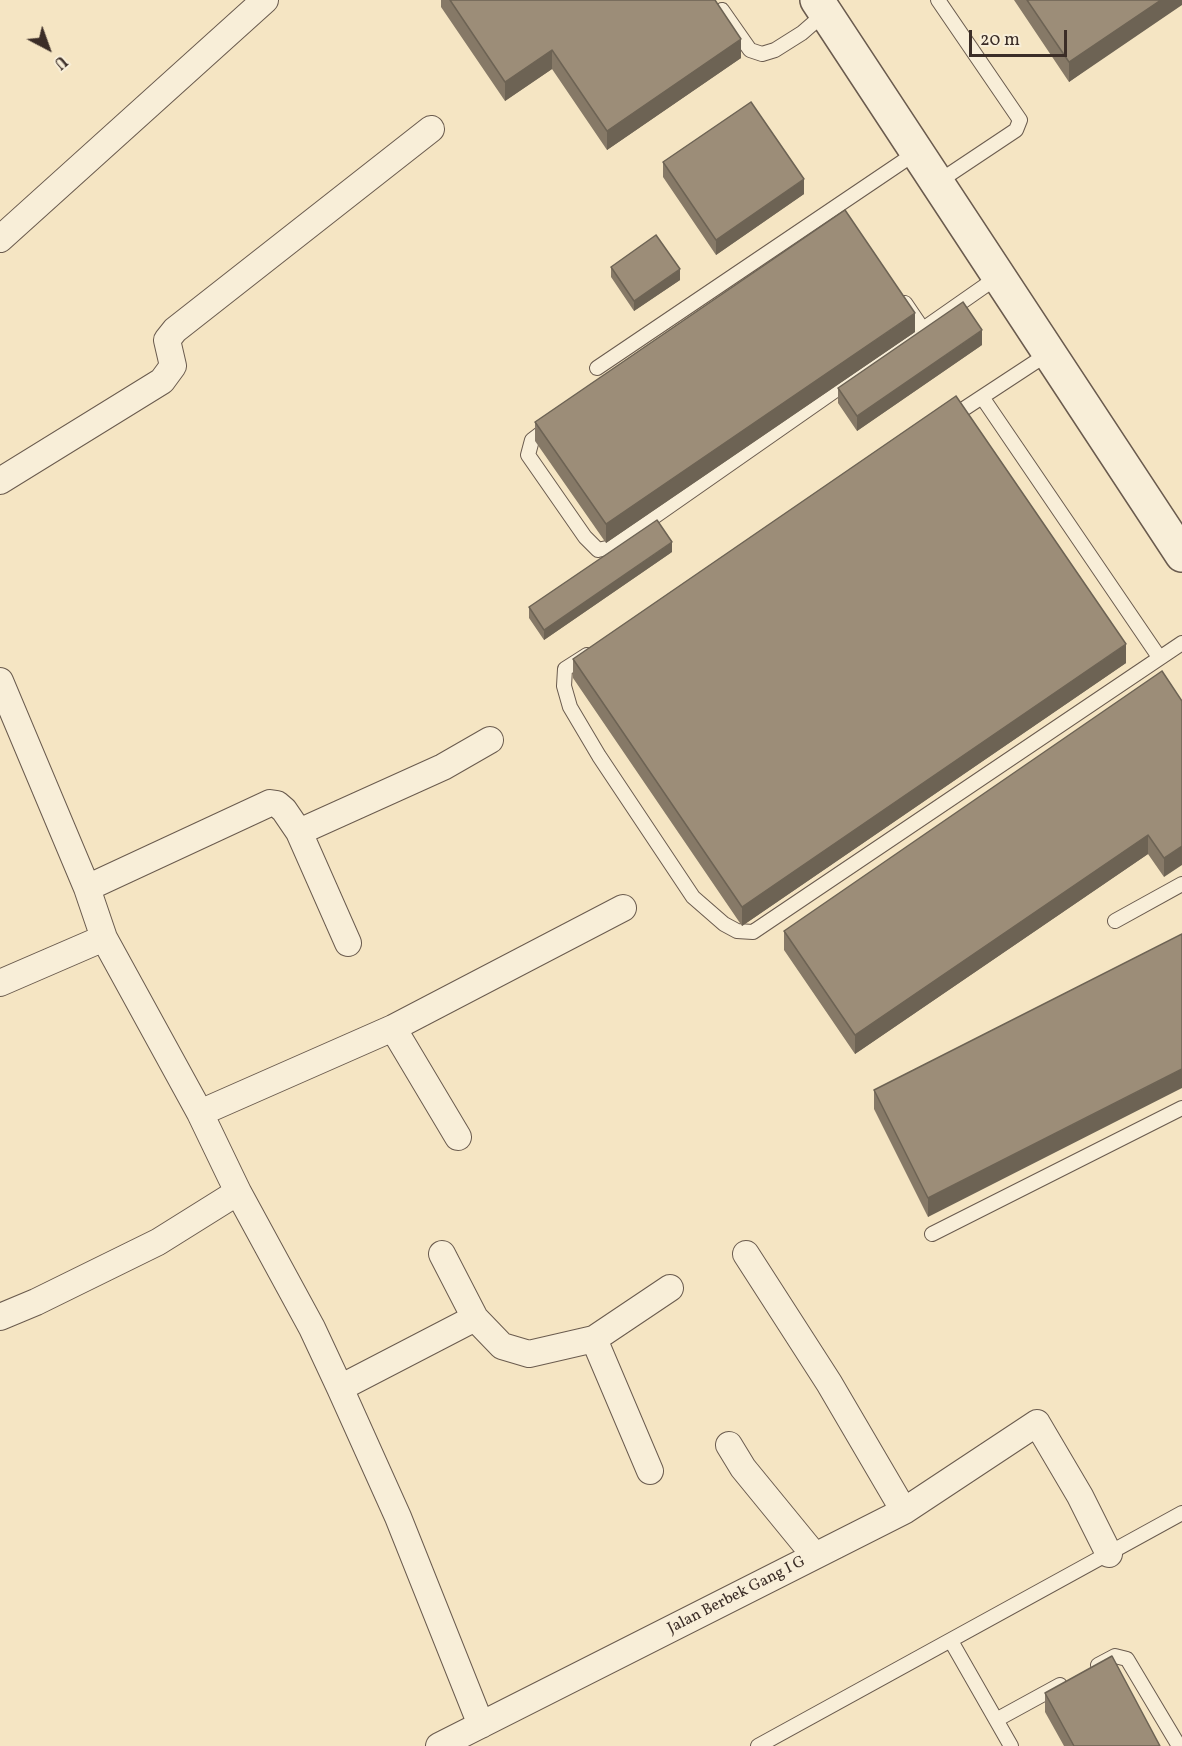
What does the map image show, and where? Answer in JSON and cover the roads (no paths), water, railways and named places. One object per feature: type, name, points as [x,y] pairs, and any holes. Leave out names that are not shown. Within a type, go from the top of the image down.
[{"type":"street","points":[[0,239],[265,0]]},
{"type":"street","points":[[821,6],[1182,555]]},
{"type":"street","points":[[0,481],[162,381],[173,366],[167,340],[175,330],[431,129]]},
{"type":"street","points":[[0,681],[87,888],[104,938],[200,1113],[238,1192],[312,1328],[398,1517],[481,1725]]},
{"type":"street","points":[[299,832],[443,767],[490,740]]},
{"type":"street","points":[[87,888],[270,803],[278,804],[299,832],[348,943]]},
{"type":"street","points":[[200,1113],[393,1028],[623,908]]},
{"type":"street","points":[[0,983],[104,938]]},
{"type":"street","points":[[393,1028],[459,1137]]},
{"type":"street","points":[[0,1317],[36,1302],[158,1242],[238,1192]]},
{"type":"street","points":[[442,1254],[475,1318],[502,1346],[529,1354],[594,1339],[670,1288]]},
{"type":"street","points":[[746,1254],[829,1383],[904,1511]]},
{"type":"street","points":[[340,1388],[475,1318]]},
{"type":"street","points":[[594,1339],[650,1471]]},
{"type":"street","name":"Jalan Berbek Gang I G","points":[[439,1746],[904,1511],[1037,1423],[1080,1496],[1109,1554]]},
{"type":"street","points":[[729,1445],[743,1468],[815,1556]]},
{"type":"lane","points":[[938,0],[1020,120],[1016,130],[938,182]]},
{"type":"lane","points":[[723,10],[750,50],[762,54],[775,50],[802,33],[821,6]]},
{"type":"lane","points":[[597,368],[917,152]]},
{"type":"lane","points":[[559,420],[532,440],[528,455],[585,537],[598,550],[612,546],[999,275]]},
{"type":"lane","points":[[896,290],[922,328]]},
{"type":"lane","points":[[942,423],[1049,353]]},
{"type":"lane","points":[[982,397],[1159,657]]},
{"type":"lane","points":[[595,650],[565,669],[564,686],[570,707],[598,756],[693,897],[724,924],[737,931],[753,932],[1182,643]]},
{"type":"lane","points":[[1116,921],[1182,884]]},
{"type":"lane","points":[[932,1234],[1182,1108]]},
{"type":"lane","points":[[758,1746],[1182,1514]]},
{"type":"lane","points":[[951,1641],[1011,1746]]},
{"type":"lane","points":[[996,1720],[1115,1656],[1127,1659],[1179,1746]]}]
